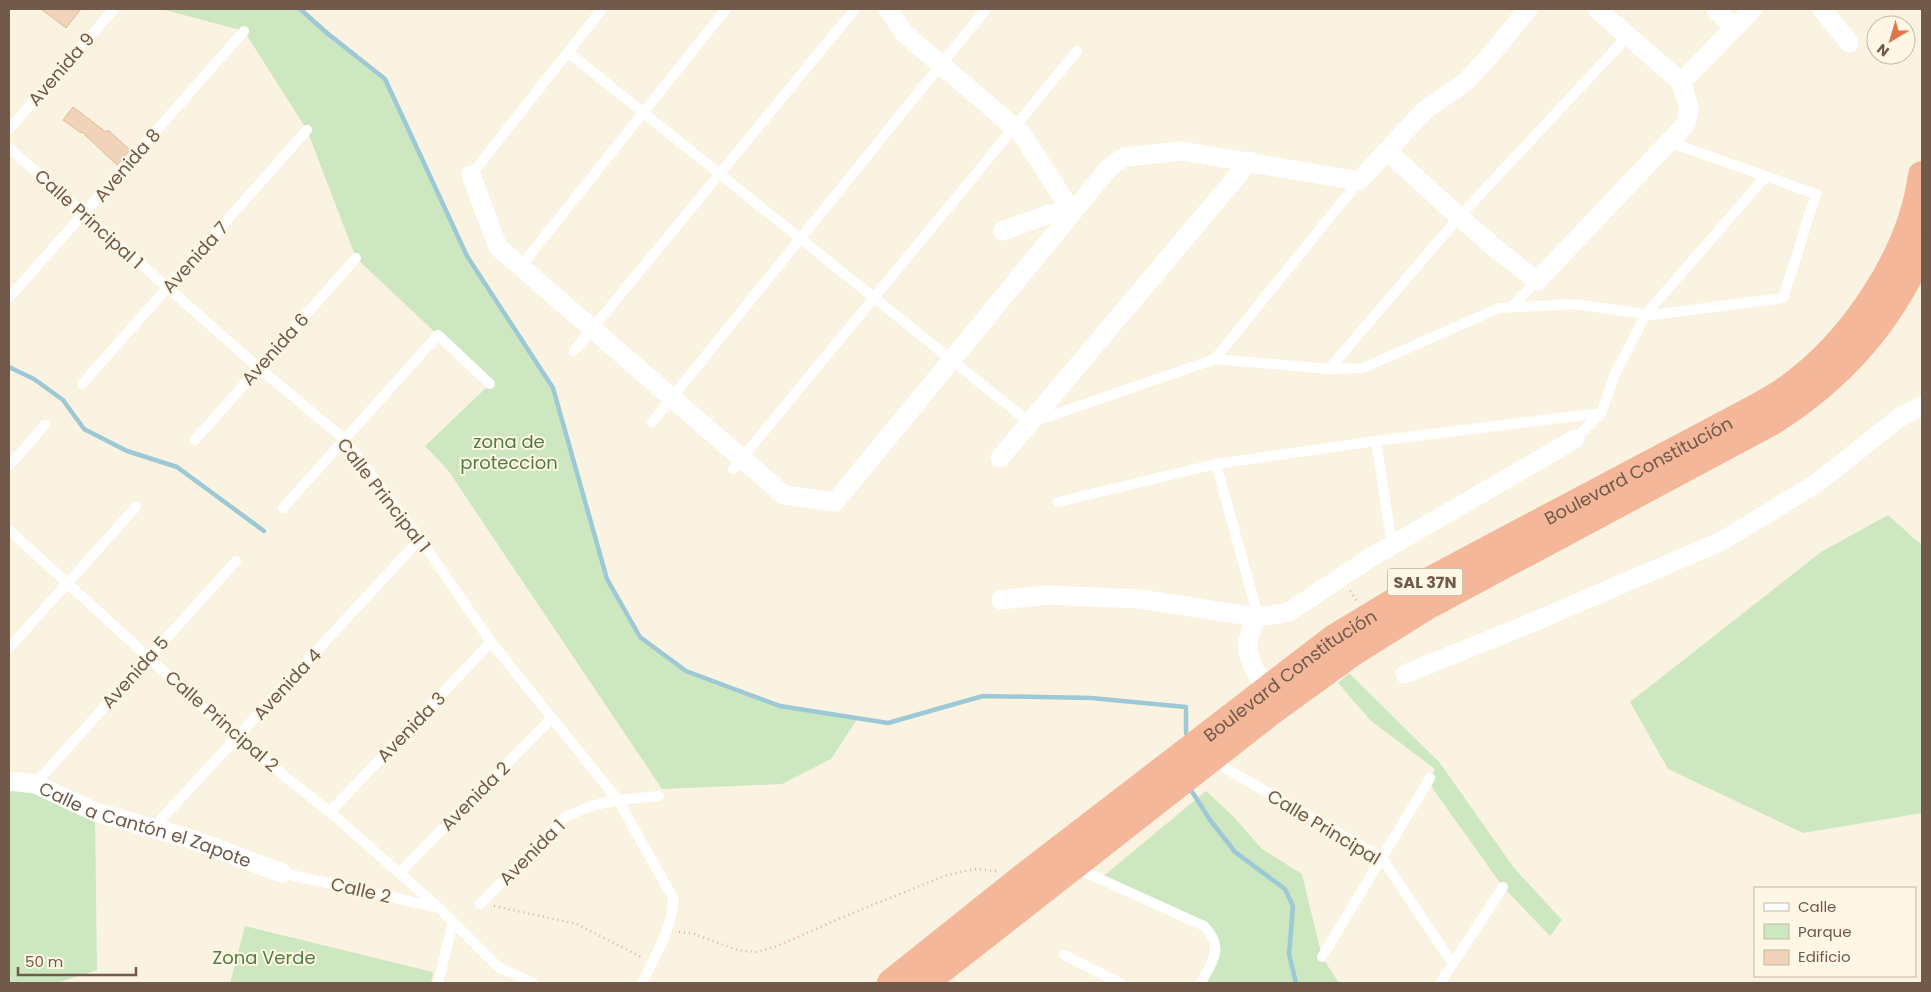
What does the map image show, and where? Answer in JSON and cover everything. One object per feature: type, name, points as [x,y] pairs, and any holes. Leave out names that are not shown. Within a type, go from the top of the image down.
[{"type":"highway","name":"Boulevard Constitución","points":[[890,983],[1025,876],[1333,639],[1429,581],[1783,392],[1824,357],[1862,312],[1878,289],[1906,234],[1922,175]]},
{"type":"highway","name":"Boulevard Constitución","points":[[924,983],[1210,759],[1356,650],[1425,607],[1772,422],[1801,403],[1835,375],[1868,339],[1890,310],[1922,250]]},
{"type":"street","points":[[888,9],[905,34],[1021,133],[1072,212]]},
{"type":"street","points":[[471,174],[498,247],[672,398],[738,464],[784,494],[835,502],[1072,212],[1109,168],[1124,157],[1182,151],[1359,181],[1424,111],[1465,82],[1488,58],[1528,9]]},
{"type":"street","points":[[1387,151],[1459,217],[1508,259],[1537,280],[1686,124],[1690,107],[1681,82],[1597,9]]},
{"type":"street","points":[[1716,9],[1734,29]]},
{"type":"street","points":[[1681,82],[1753,9]]},
{"type":"street","points":[[1822,9],[1849,43]]},
{"type":"street","points":[[1000,458],[1250,162]]},
{"type":"street","points":[[1003,231],[1049,214],[1072,212]]},
{"type":"street","points":[[1404,674],[1524,626],[1722,540],[1817,483],[1900,417],[1922,406]]},
{"type":"street","points":[[1001,600],[1047,595],[1140,600],[1258,616],[1289,612],[1370,558],[1575,439]]},
{"type":"street","points":[[1258,616],[1250,629],[1247,645],[1251,664],[1266,689]]},
{"type":"street","name":"Calle a Cantón el Zapote","points":[[9,781],[35,784],[95,812],[188,838],[282,873]]},
{"type":"lane","name":"Avenida 9","points":[[9,130],[114,9]]},
{"type":"lane","points":[[471,174],[602,9]]},
{"type":"lane","points":[[521,266],[726,9]]},
{"type":"lane","points":[[574,351],[855,9]]},
{"type":"lane","points":[[652,422],[986,9]]},
{"type":"lane","name":"Avenida 8","points":[[9,298],[244,31]]},
{"type":"lane","points":[[1329,368],[1459,217],[1628,36]]},
{"type":"lane","points":[[738,464],[1077,51]]},
{"type":"lane","points":[[568,52],[1030,423],[1215,359],[1329,368],[1363,368],[1499,308],[1574,304],[1652,315],[1783,298],[1816,194],[1669,142]]},
{"type":"lane","name":"Avenida 7","points":[[82,384],[307,130]]},
{"type":"lane","name":"Calle Principal 1","points":[[9,148],[259,368],[344,439],[420,539],[492,642],[618,800],[673,898],[673,913],[665,935]]},
{"type":"lane","points":[[1575,439],[1601,413],[1615,374],[1646,314],[1766,176]]},
{"type":"lane","points":[[1215,359],[1359,181]]},
{"type":"lane","name":"Avenida 6","points":[[195,440],[356,258]]},
{"type":"lane","points":[[1511,307],[1537,280]]},
{"type":"lane","points":[[283,508],[438,335],[490,384]]},
{"type":"lane","points":[[1058,502],[1216,464],[1376,441],[1601,413]]},
{"type":"lane","points":[[9,466],[45,425]]},
{"type":"lane","points":[[1376,441],[1392,545]]},
{"type":"lane","points":[[1216,464],[1258,616]]},
{"type":"lane","points":[[9,648],[136,507]]},
{"type":"lane","name":"Calle Principal 2","points":[[9,530],[237,738],[330,812],[439,908],[498,967],[533,983]]},
{"type":"lane","name":"Avenida 4","points":[[153,828],[420,539]]},
{"type":"lane","name":"Avenida 5","points":[[35,784],[236,561]]},
{"type":"lane","name":"Avenida 3","points":[[330,812],[492,642]]},
{"type":"lane","name":"Avenida 2","points":[[399,873],[552,718]]},
{"type":"lane","name":"Calle Principal","points":[[1210,759],[1382,858],[1453,964]]},
{"type":"lane","points":[[1322,957],[1430,778]]},
{"type":"lane","name":"Avenida 1","points":[[480,904],[565,817],[591,806],[618,800],[658,796]]},
{"type":"lane","points":[[1073,867],[1204,926],[1214,936],[1217,953],[1201,983]]},
{"type":"lane","name":"Calle 2","points":[[282,873],[439,908]]},
{"type":"lane","points":[[1440,983],[1503,887]]},
{"type":"lane","points":[[438,983],[453,922]]},
{"type":"lane","points":[[642,983],[665,935]]},
{"type":"lane","points":[[1064,955],[1120,983]]},
{"type":"path","points":[[480,904],[577,924],[640,958],[651,952],[665,935],[676,931],[692,933],[738,950],[757,952],[777,946],[947,875],[975,868],[1025,876]]},
{"type":"green space","name":"zona de proteccion","points":[[161,9],[300,9],[385,79],[467,256],[553,388],[607,579],[640,637],[686,671],[780,706],[858,718],[831,759],[782,784],[662,789],[447,469],[425,446],[490,384],[356,258],[307,130],[244,31]]},
{"type":"green space","points":[[1888,515],[1922,544],[1922,813],[1803,833],[1668,769],[1630,702],[1821,552]]},
{"type":"green space","points":[[1349,673],[1440,763],[1514,868],[1562,920],[1550,936],[1503,887],[1433,789],[1430,778],[1435,769],[1370,720],[1338,683]]},
{"type":"green space","points":[[9,788],[34,793],[95,812],[97,970],[57,983],[9,983]]},
{"type":"green space","points":[[1206,791],[1233,816],[1262,849],[1302,874],[1322,957],[1339,983],[1201,983],[1217,953],[1213,936],[1100,879]]},
{"type":"green space","name":"Zona Verde","points":[[245,926],[433,972],[431,983],[230,983]]},
{"type":"building","points":[[41,9],[81,9],[66,28]]},
{"type":"building","points":[[73,107],[106,132],[108,130],[130,150],[117,165],[82,132],[63,120]]},
{"type":"waterway","points":[[300,9],[385,79],[467,256],[553,388],[607,579],[640,637],[686,671],[780,706],[888,723],[983,696],[1091,698],[1186,707],[1186,733]]},
{"type":"waterway","points":[[9,367],[34,379],[63,400],[84,429],[127,451],[177,467],[264,531]]},
{"type":"waterway","points":[[1189,787],[1210,820],[1235,852],[1285,889],[1293,906],[1289,954],[1296,983]]}]
